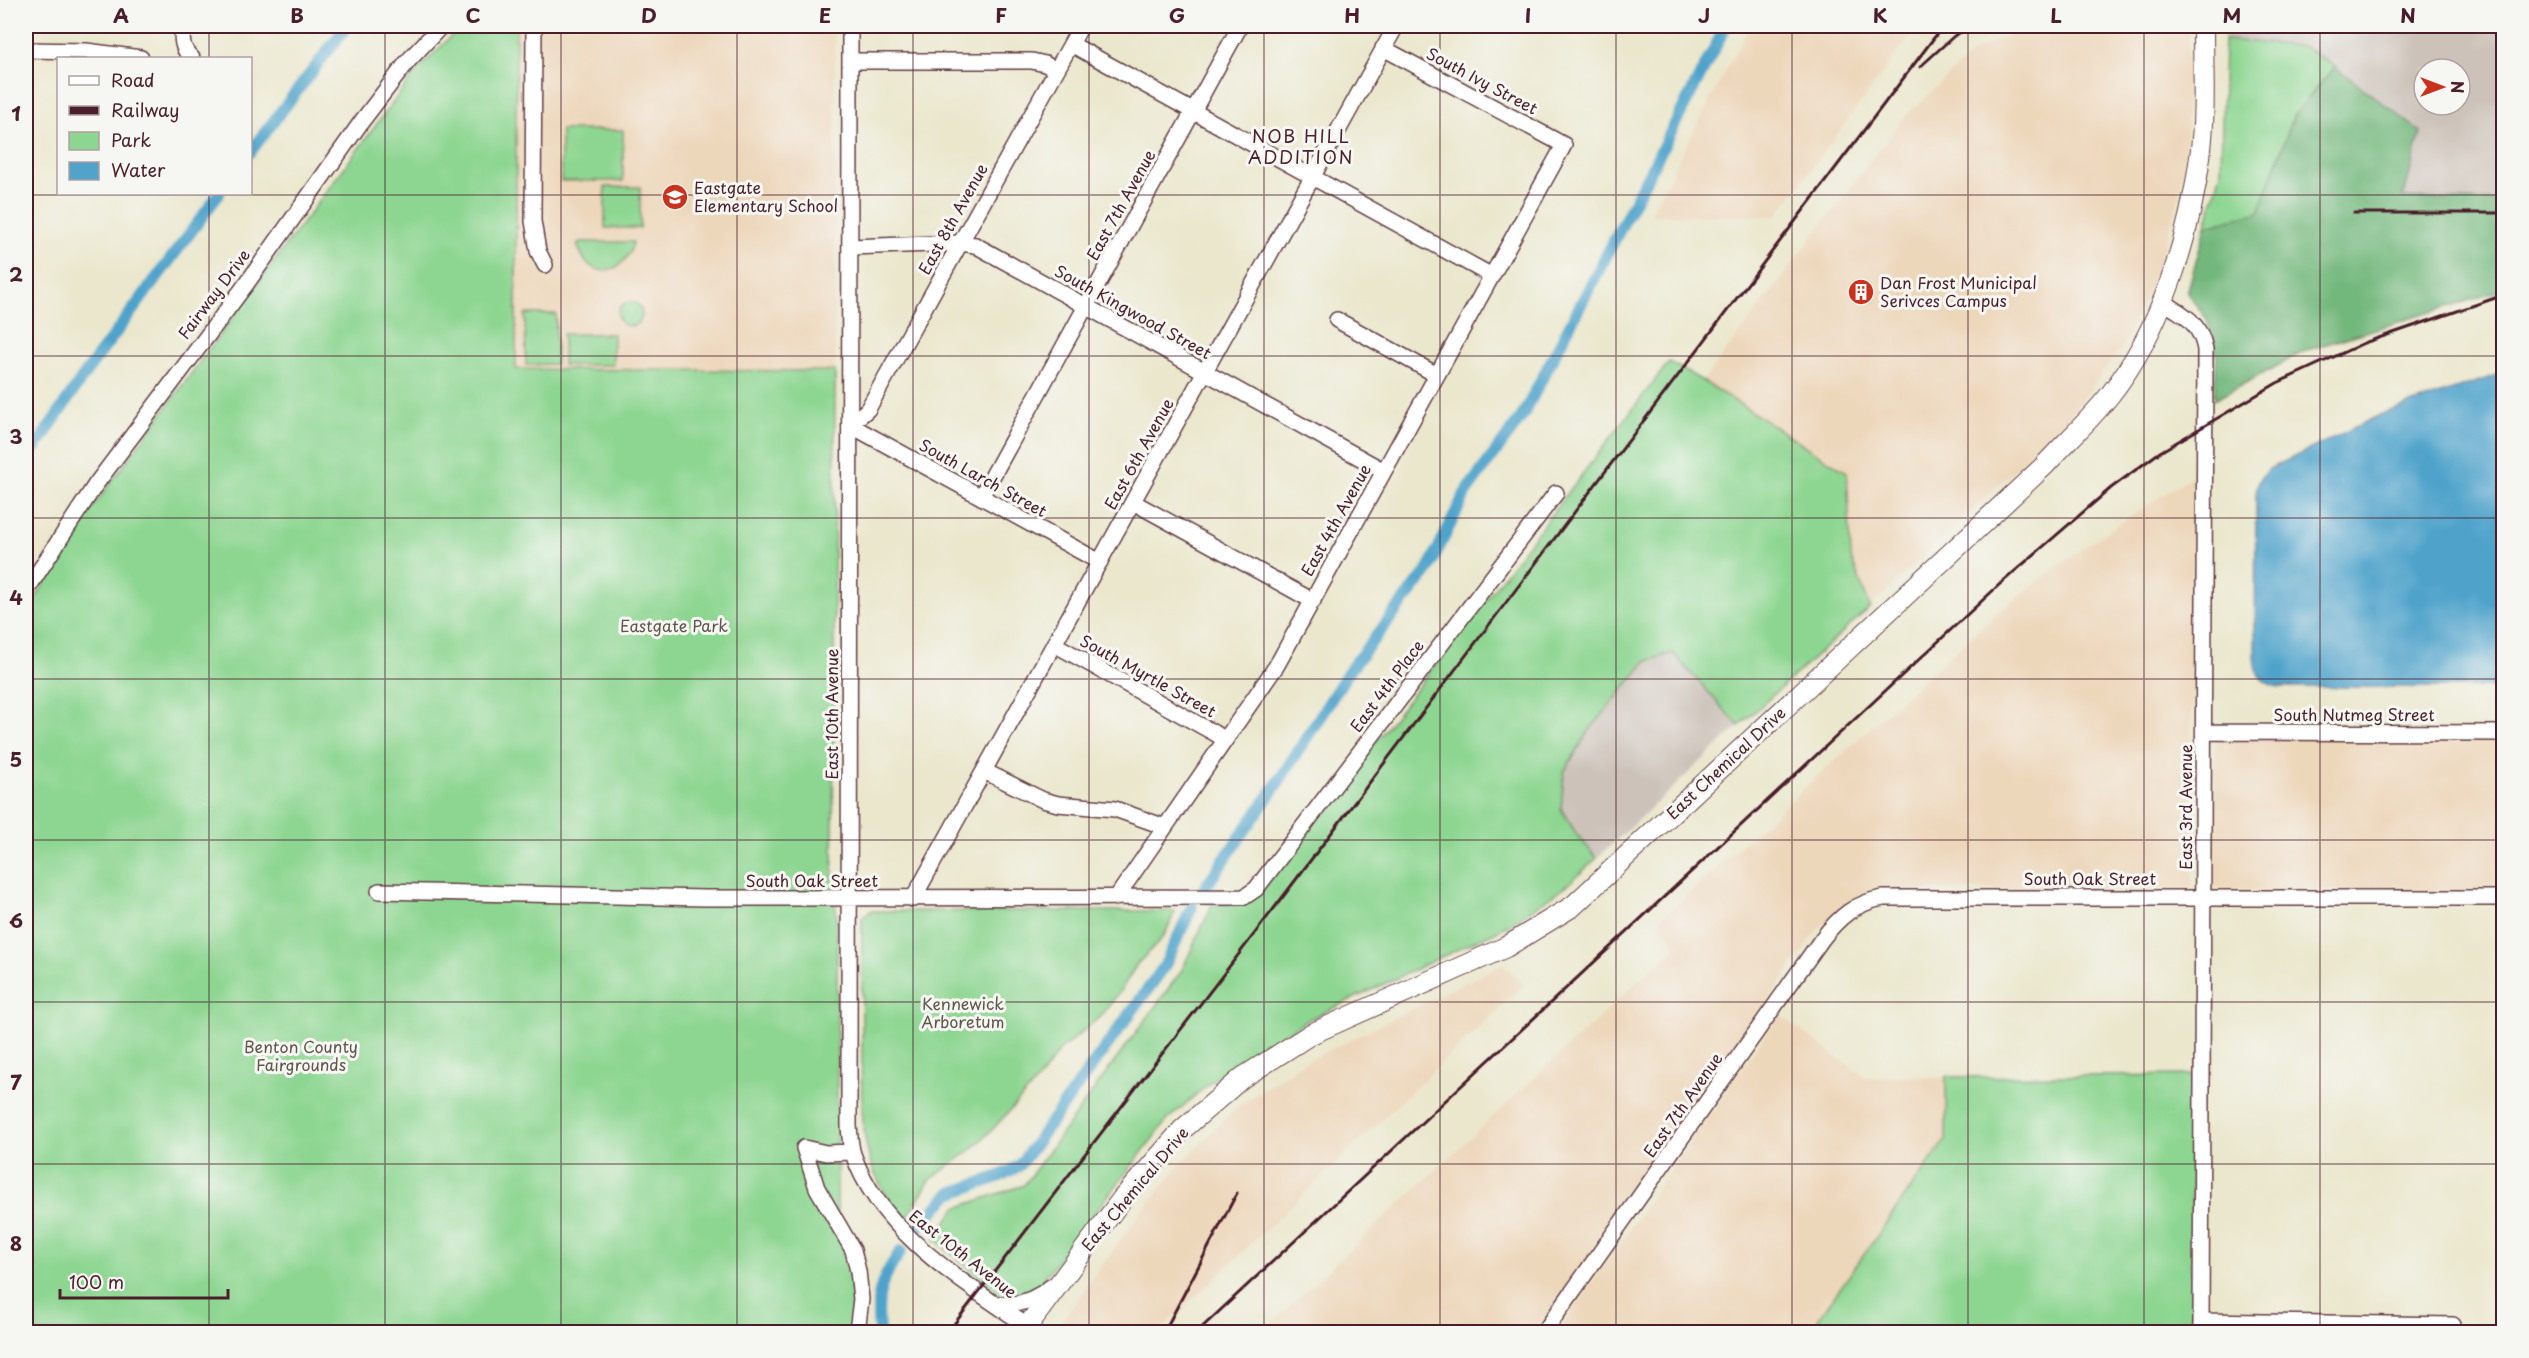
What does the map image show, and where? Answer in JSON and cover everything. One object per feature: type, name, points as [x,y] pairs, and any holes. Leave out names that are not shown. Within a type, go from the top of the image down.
[{"type":"main road","name":"East Chemical Drive","points":[[1025,1329],[1122,1199],[1183,1129],[1242,1078],[1311,1034],[1506,947],[1573,906],[2044,466],[2109,396],[2135,355],[2163,302],[2185,237],[2200,156],[2203,26]]},
{"type":"street","points":[[182,26],[184,56]]},
{"type":"street","name":"Fairway Drive","points":[[26,591],[96,484],[247,283],[362,121],[408,62],[441,26]]},
{"type":"street","points":[[534,26],[533,221],[538,250],[545,266]]},
{"type":"street","name":"East 10th Avenue","points":[[850,26],[849,1126],[852,1152],[880,1207],[896,1226],[1025,1329]]},
{"type":"street","name":"East 8th Avenue","points":[[850,425],[868,409],[1081,26]]},
{"type":"street","name":"East 7th Avenue","points":[[981,497],[1240,26]]},
{"type":"street","name":"East 6th Avenue","points":[[913,899],[1396,26]]},
{"type":"street","points":[[1071,44],[1492,276]]},
{"type":"street","name":"South Ivy Street","points":[[1383,48],[1564,145]]},
{"type":"street","points":[[26,50],[86,51],[133,57]]},
{"type":"street","points":[[850,61],[1032,61],[1056,70]]},
{"type":"street","name":"East 4th Avenue","points":[[1116,898],[1276,665],[1564,145]]},
{"type":"street","name":"South Kingwood Street","points":[[850,247],[960,243],[975,245],[1384,471]]},
{"type":"street","name":"East 3rd Avenue","points":[[2163,302],[2194,322],[2205,349],[2201,1327]]},
{"type":"street","points":[[1336,320],[1437,375]]},
{"type":"street","name":"South Larch Street","points":[[850,425],[1100,562]]},
{"type":"street","name":"East 4th Place","points":[[1244,897],[1256,889],[1556,493]]},
{"type":"street","points":[[1133,502],[1312,602]]},
{"type":"street","name":"South Myrtle Street","points":[[1054,645],[1225,739]]},
{"type":"street","name":"South Nutmeg Street","points":[[2204,732],[2504,733]]},
{"type":"street","points":[[984,771],[1042,800],[1058,804],[1115,809],[1165,827]]},
{"type":"street","name":"South Oak Street","points":[[379,891],[850,899],[1244,897]]},
{"type":"street","name":"South Oak Street","points":[[1857,906],[1883,898],[2504,898]]},
{"type":"street","name":"East 7th Avenue","points":[[1544,1332],[1822,939],[1845,912],[1857,906]]},
{"type":"street","points":[[852,1152],[826,1153],[804,1148],[818,1188],[853,1250],[861,1299],[857,1332]]},
{"type":"street","points":[[993,1303],[1007,1306],[1022,1303],[1042,1294],[1061,1279]]},
{"type":"street","points":[[2201,1327],[2453,1325]]},
{"type":"shaded area","name":"Eastgate Elementary School","points":[[516,26],[835,26],[835,371],[516,369]]},
{"type":"shaded area","points":[[1749,26],[1918,26],[1776,216],[1650,215]]},
{"type":"shaded area","points":[[2022,26],[2188,26],[2187,147],[2177,206],[2153,279],[2124,344],[2069,418],[1870,607],[1851,558],[1847,472],[1795,442],[1703,381],[1902,120],[1971,54]]},
{"type":"shaded area","points":[[2224,26],[2503,26],[2503,201],[2403,198],[2421,132],[2335,67],[2303,46],[2224,40]]},
{"type":"shaded area","points":[[2193,475],[2192,888],[1884,890],[1850,900],[1819,928],[1535,1332],[1262,1332],[1677,945],[1657,922],[1996,614],[2077,552]]},
{"type":"shaded area","points":[[1673,653],[1739,726],[1597,858],[1577,835],[1561,809],[1564,772],[1589,731],[1647,661]]},
{"type":"shaded area","points":[[2216,738],[2503,741],[2503,892],[2214,890]]},
{"type":"shaded area","points":[[1503,964],[1524,985],[1158,1332],[1054,1332],[1123,1236],[1180,1164],[1237,1107],[1301,1064]]},
{"type":"shaded area","points":[[1779,1015],[1865,1077],[1946,1077],[1946,1139],[1809,1332],[1557,1332]]},
{"type":"green space","name":"Benton County Fairgrounds","points":[[461,26],[516,26],[516,369],[835,371],[833,885],[837,919],[837,1232],[854,1278],[851,1332],[26,1332],[26,613],[93,507],[266,272],[415,73]]},
{"type":"green space","points":[[2224,40],[2303,46],[2335,67],[2294,115],[2259,213],[2206,226],[2221,172]]},
{"type":"green space","points":[[2335,67],[2421,132],[2403,198],[2503,201],[2503,290],[2307,350],[2214,400],[2217,354],[2207,319],[2187,293],[2206,226],[2259,212],[2294,115]]},
{"type":"green space","points":[[561,130],[623,130],[623,181],[561,181]]},
{"type":"green space","points":[[605,187],[640,187],[640,228],[605,228]]},
{"type":"green space","points":[[580,242],[633,242],[631,250],[622,263],[608,270],[601,270],[593,268],[583,258],[577,245]]},
{"type":"green space","points":[[630,302],[639,305],[642,314],[639,323],[630,326],[621,323],[618,314],[621,305]]},
{"type":"green space","points":[[525,314],[556,314],[556,364],[526,365]]},
{"type":"green space","points":[[563,334],[613,334],[613,365],[563,365]]},
{"type":"green space","points":[[1669,362],[1715,388],[1847,472],[1851,558],[1870,607],[1739,726],[1673,653],[1646,661],[1589,731],[1564,772],[1561,809],[1577,835],[1597,858],[1566,886],[1509,925],[1310,1019],[1234,1062],[1167,1120],[1035,1290],[1020,1296],[999,1293],[934,1239],[956,1208],[1024,1185],[1182,970],[1212,905],[1242,903],[1259,893]]},
{"type":"green space","name":"Kennewick Arboretum","points":[[871,911],[1175,911],[1166,932],[1137,964],[1102,1015],[1058,1052],[1039,1079],[990,1132],[972,1149],[930,1180],[907,1218],[890,1200],[878,1180],[869,1158],[862,1111],[862,918]]},
{"type":"green space","points":[[2192,1075],[2192,1332],[1809,1332],[1946,1139],[1946,1077]]},
{"type":"water","points":[[2503,373],[2503,687],[2279,687],[2262,680],[2255,663],[2256,495],[2263,475],[2269,469],[2384,413]]},
{"type":"waterway","points":[[252,149],[347,26]]},
{"type":"waterway","points":[[1204,889],[1279,781],[1349,671],[1428,570],[1466,492],[1523,415],[1726,26]]},
{"type":"waterway","points":[[26,458],[82,378],[218,195]]},
{"type":"waterway","points":[[918,1228],[949,1194],[1000,1176],[1019,1166],[1164,967],[1192,907]]},
{"type":"waterway","points":[[879,1332],[878,1308],[881,1289],[901,1251]]},
{"type":"railway","points":[[948,1332],[1282,898],[1943,26]]},
{"type":"railway","points":[[1920,67],[1954,36],[1972,26]]},
{"type":"railway","points":[[2354,213],[2504,213]]},
{"type":"railway","points":[[1197,1332],[2000,584],[2111,488],[2160,452],[2277,383],[2364,343],[2504,295]]},
{"type":"railway","points":[[1164,1332],[1237,1193]]},
{"type":"place","name":"Eastgate Elementary School","points":[[675,197]]},
{"type":"place","name":"Dan Frost Municipal Serivces Campus","points":[[1861,292]]},
{"type":"district","name":"NOB HILL ADDITION","points":[[1301,147]]},
{"type":"park label","name":"Eastgate Park","points":[[674,626]]}]
